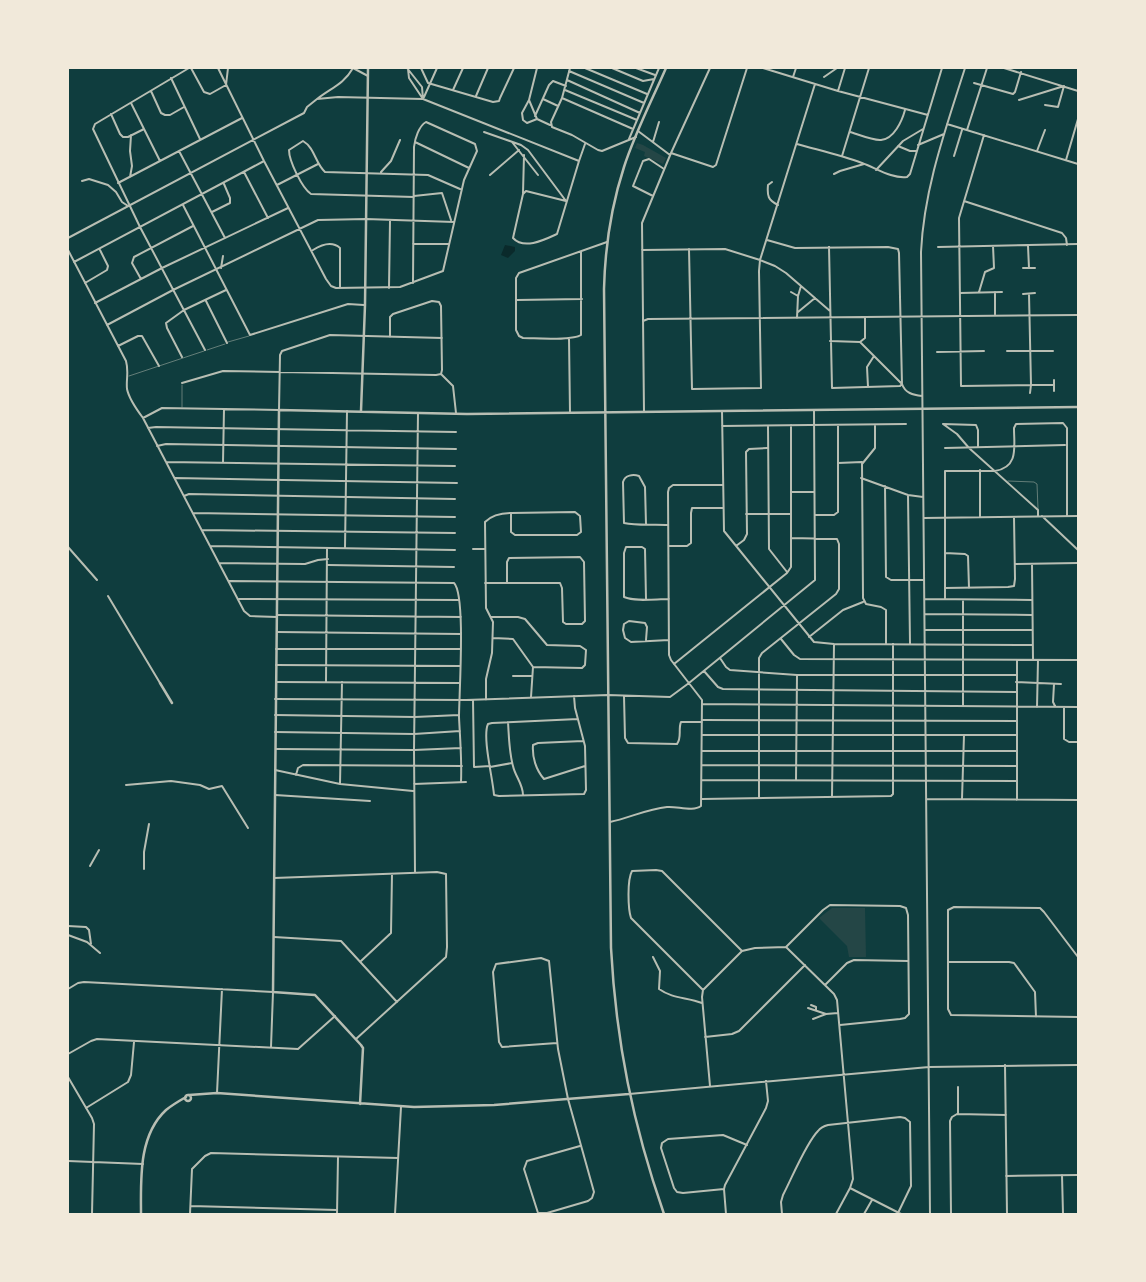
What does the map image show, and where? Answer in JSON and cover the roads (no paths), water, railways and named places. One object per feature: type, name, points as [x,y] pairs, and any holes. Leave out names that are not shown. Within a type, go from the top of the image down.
[{"type":"street","points":[[205,350],[140,227],[93,129],[96,124],[111,114],[190,68],[206,94],[210,94],[226,85]]},
{"type":"street","points":[[218,68],[264,161],[330,284],[340,288],[389,288],[413,283],[443,271],[461,190],[476,151],[475,144],[430,123],[423,123],[415,142],[413,283]]},
{"type":"street","points":[[226,85],[228,68]]},
{"type":"street","points":[[68,238],[304,113],[307,107],[348,77],[353,68],[368,76]]},
{"type":"street","points":[[361,412],[365,305],[368,68]]},
{"type":"street","points":[[408,68],[422,87],[423,99]]},
{"type":"street","points":[[408,68],[409,78],[423,99]]},
{"type":"street","points":[[420,68],[425,79],[430,83],[493,102],[498,101],[514,68]]},
{"type":"street","points":[[423,99],[437,68]]},
{"type":"street","points":[[453,90],[463,68]]},
{"type":"street","points":[[476,96],[488,68]]},
{"type":"street","points":[[537,68],[529,100],[522,113],[523,120],[527,123],[537,119]]},
{"type":"street","points":[[585,68],[648,94]]},
{"type":"street","points":[[612,68],[643,81],[654,79]]},
{"type":"street","points":[[636,68],[656,76]]},
{"type":"street","points":[[629,140],[659,68]]},
{"type":"street","points":[[664,1214],[629,1094],[622,1061],[613,988],[604,289],[607,242],[624,167],[666,68]]},
{"type":"street","points":[[644,412],[643,220],[670,154],[709,68],[705,68]]},
{"type":"street","points":[[638,131],[670,154],[713,167],[716,165],[747,68]]},
{"type":"street","points":[[763,68],[838,91],[928,115]]},
{"type":"street","points":[[793,77],[796,68]]},
{"type":"street","points":[[824,77],[837,68]]},
{"type":"street","points":[[838,91],[845,68]]},
{"type":"street","points":[[842,157],[869,68]]},
{"type":"street","points":[[797,144],[905,178],[910,174],[942,68]]},
{"type":"street","points":[[930,1214],[921,252],[930,182],[965,68]]},
{"type":"street","points":[[967,130],[987,68]]},
{"type":"street","points":[[1004,68],[1078,91]]},
{"type":"street","points":[[550,125],[562,98],[569,69],[644,103]]},
{"type":"street","points":[[974,83],[1013,94],[1020,72]]},
{"type":"street","points":[[171,78],[200,140]]},
{"type":"street","points":[[567,80],[640,112]]},
{"type":"street","points":[[535,116],[549,85],[553,81],[566,86]]},
{"type":"street","points":[[689,249],[692,390],[761,388],[760,260],[816,84]]},
{"type":"street","points":[[1019,100],[1064,86]]},
{"type":"street","points":[[1045,105],[1058,107],[1064,86]]},
{"type":"street","points":[[151,90],[161,113],[165,116],[184,107]]},
{"type":"street","points":[[564,90],[637,120]]},
{"type":"street","points":[[562,98],[633,129]]},
{"type":"street","points":[[317,99],[423,99],[578,161]]},
{"type":"street","points":[[543,99],[558,106]]},
{"type":"street","points":[[529,100],[537,119],[598,150],[602,151],[636,137]]},
{"type":"street","points":[[131,103],[160,161]]},
{"type":"street","points":[[850,132],[878,140],[884,139],[899,126],[905,109]]},
{"type":"street","points":[[111,114],[121,136],[126,138],[144,128]]},
{"type":"street","points":[[118,183],[243,118]]},
{"type":"street","points":[[1066,160],[1078,119]]},
{"type":"street","points":[[653,142],[659,122]]},
{"type":"street","points":[[947,124],[1078,164]]},
{"type":"street","points":[[876,170],[903,141],[923,129]]},
{"type":"street","points":[[954,156],[963,129]]},
{"type":"street","points":[[1037,151],[1045,130]]},
{"type":"street","points":[[484,132],[522,145],[528,150],[566,201]]},
{"type":"street","points":[[918,145],[944,134]]},
{"type":"street","points":[[984,135],[959,218],[961,386],[1054,385]]},
{"type":"street","points":[[130,177],[132,166],[131,136]]},
{"type":"street","points":[[380,174],[391,161],[400,140]]},
{"type":"street","points":[[451,220],[442,193],[414,197],[314,195],[307,191],[288,153],[291,148],[304,141],[310,146],[318,164],[323,170],[328,172],[432,176],[461,190]]},
{"type":"street","points":[[510,141],[538,175]]},
{"type":"street","points":[[415,142],[469,168]]},
{"type":"street","points":[[524,156],[523,194],[513,236],[519,244],[527,244],[556,234],[585,144]]},
{"type":"street","points":[[898,146],[910,151],[917,151]]},
{"type":"street","points":[[490,175],[519,150]]},
{"type":"street","points":[[179,151],[226,238]]},
{"type":"street","points":[[653,196],[633,186],[643,160],[649,159],[664,169]]},
{"type":"street","points":[[74,262],[224,184],[264,161]]},
{"type":"street","points":[[277,185],[318,164]]},
{"type":"street","points":[[834,174],[840,170],[864,164]]},
{"type":"street","points":[[244,172],[268,218]]},
{"type":"street","points":[[82,181],[89,178],[108,185],[116,192],[122,202],[129,205]]},
{"type":"street","points":[[772,182],[768,185],[768,197],[770,202],[778,205]]},
{"type":"street","points":[[212,212],[230,203],[230,198],[224,184]]},
{"type":"street","points":[[523,194],[526,192],[566,201]]},
{"type":"street","points":[[964,202],[1058,232],[1064,235],[1067,245]]},
{"type":"street","points":[[183,205],[250,335],[348,304],[365,305]]},
{"type":"street","points":[[95,303],[162,268],[289,208]]},
{"type":"street","points":[[107,324],[173,290],[321,220],[454,222]]},
{"type":"street","points":[[389,288],[390,220]]},
{"type":"street","points":[[141,279],[132,261],[134,257],[193,226]]},
{"type":"street","points":[[767,240],[795,248],[893,247],[898,249],[902,384]]},
{"type":"street","points":[[581,252],[582,333],[578,337],[569,338],[523,338],[519,336],[516,330],[516,278],[519,273],[607,242]]},
{"type":"street","points":[[312,251],[324,244],[332,244],[340,248],[340,288]]},
{"type":"street","points":[[413,244],[449,244]]},
{"type":"street","points":[[938,247],[1078,244]]},
{"type":"street","points":[[980,292],[985,272],[994,268],[993,246]]},
{"type":"street","points":[[1028,246],[1029,268]]},
{"type":"street","points":[[830,247],[832,388],[896,387],[902,384]]},
{"type":"street","points":[[85,283],[107,270],[108,266],[99,249]]},
{"type":"street","points":[[642,250],[724,249],[760,260],[781,270],[830,311]]},
{"type":"street","points":[[68,250],[127,364],[129,376],[128,393],[248,615],[461,617]]},
{"type":"street","points":[[221,268],[223,256]]},
{"type":"street","points":[[1023,268],[1035,268]]},
{"type":"street","points":[[797,318],[798,296],[801,286]]},
{"type":"street","points":[[182,357],[166,325],[168,320],[184,310],[226,290]]},
{"type":"street","points":[[791,292],[798,296]]},
{"type":"street","points":[[995,292],[995,315]]},
{"type":"street","points":[[960,293],[1002,292]]},
{"type":"street","points":[[1023,294],[1035,293]]},
{"type":"street","points":[[1029,294],[1030,393]]},
{"type":"street","points":[[797,313],[815,298]]},
{"type":"street","points":[[390,337],[390,317],[392,314],[434,300],[439,302],[441,306],[442,338],[441,374]]},
{"type":"street","points":[[516,300],[582,300]]},
{"type":"street","points":[[206,301],[227,343]]},
{"type":"street","points":[[643,321],[1078,315]]},
{"type":"street","points":[[830,341],[860,342],[865,339],[865,317]]},
{"type":"street","points":[[118,346],[138,336],[142,336],[159,366]]},
{"type":"street","points":[[271,1048],[281,353],[285,349],[330,336],[442,338]]},
{"type":"street","points":[[569,338],[570,413]]},
{"type":"street","points":[[860,342],[908,392],[922,396]]},
{"type":"street","points":[[937,352],[984,351]]},
{"type":"street","points":[[1007,351],[1053,351]]},
{"type":"street","points":[[868,387],[867,367],[874,356]]},
{"type":"street","points":[[182,383],[223,371],[441,374]]},
{"type":"street","points":[[441,374],[453,386],[456,414]]},
{"type":"street","points":[[1054,380],[1054,391]]},
{"type":"street","points":[[143,418],[162,408],[456,414],[1078,407]]},
{"type":"street","points":[[223,462],[224,408]]},
{"type":"street","points":[[275,699],[486,700],[608,695],[670,697],[815,580],[814,410]]},
{"type":"street","points":[[345,548],[344,497],[347,411]]},
{"type":"street","points":[[722,411],[724,531],[809,637],[816,643],[1032,645]]},
{"type":"street","points":[[415,872],[414,734],[418,413]]},
{"type":"street","points":[[946,599],[945,471],[1003,470],[1010,464],[1014,456],[1014,428],[1017,423],[1063,423],[1067,428],[1067,516]]},
{"type":"street","points":[[722,426],[906,424]]},
{"type":"street","points":[[978,447],[978,430],[976,425],[943,424],[957,434],[969,448],[1038,510],[1040,516],[1078,550]]},
{"type":"street","points":[[674,664],[792,568],[790,425]]},
{"type":"street","points":[[815,515],[834,515],[838,512],[838,425]]},
{"type":"street","points":[[863,602],[862,462],[875,448],[875,425]]},
{"type":"street","points":[[768,426],[769,549],[788,573]]},
{"type":"street","points":[[148,428],[456,432]]},
{"type":"street","points":[[157,446],[164,444],[456,449]]},
{"type":"street","points":[[945,448],[1066,445]]},
{"type":"street","points":[[736,546],[746,536],[746,452],[748,449],[767,448]]},
{"type":"street","points":[[166,462],[455,466]]},
{"type":"street","points":[[838,463],[862,462]]},
{"type":"street","points":[[980,470],[980,517]]},
{"type":"street","points":[[646,524],[644,483],[639,476],[629,475],[624,478],[623,482],[623,521],[626,523],[646,524],[668,524]]},
{"type":"street","points":[[175,478],[457,484]]},
{"type":"street","points":[[861,478],[908,496],[924,497]]},
{"type":"street","points":[[610,822],[665,808],[698,808],[701,806],[702,704],[700,697],[670,658],[668,492],[673,485],[723,485]]},
{"type":"street","points":[[885,486],[887,579],[924,580]]},
{"type":"street","points":[[791,492],[814,492]]},
{"type":"street","points":[[184,496],[189,494],[455,500]]},
{"type":"street","points":[[908,496],[910,644]]},
{"type":"street","points":[[669,546],[687,546],[691,543],[692,508],[723,508]]},
{"type":"street","points":[[486,700],[486,679],[492,657],[493,620],[486,608],[485,522],[488,518],[499,514],[511,513],[575,512],[580,516],[581,532],[577,535],[515,535],[511,532],[511,513]]},
{"type":"street","points":[[193,513],[455,517]]},
{"type":"street","points":[[746,514],[791,514]]},
{"type":"street","points":[[945,588],[1012,586],[1015,583],[1014,516]]},
{"type":"street","points":[[924,518],[1078,516]]},
{"type":"street","points":[[202,530],[455,533]]},
{"type":"street","points":[[759,797],[759,661],[761,655],[839,590],[839,542],[836,538],[791,538]]},
{"type":"street","points":[[210,546],[455,550]]},
{"type":"street","points":[[68,547],[97,580]]},
{"type":"street","points":[[646,599],[645,549],[642,547],[626,547],[624,553],[624,597],[646,599],[669,599]]},
{"type":"street","points":[[326,682],[327,548]]},
{"type":"street","points":[[473,550],[484,549]]},
{"type":"street","points":[[945,553],[965,554],[968,556],[969,588]]},
{"type":"street","points":[[485,583],[560,584],[563,622],[566,624],[582,624],[585,621],[584,562],[580,557],[509,558],[507,562],[507,582]]},
{"type":"street","points":[[219,563],[308,564],[328,559]]},
{"type":"street","points":[[1015,564],[1078,563]]},
{"type":"street","points":[[1032,564],[1032,660]]},
{"type":"street","points":[[328,565],[454,567]]},
{"type":"street","points":[[229,582],[454,583],[458,587],[461,617],[459,716],[461,782]]},
{"type":"street","points":[[108,596],[172,703]]},
{"type":"street","points":[[238,599],[459,600]]},
{"type":"street","points":[[925,600],[1032,600]]},
{"type":"street","points":[[963,600],[963,706]]},
{"type":"street","points":[[809,637],[843,610],[863,602],[886,610],[886,644]]},
{"type":"street","points":[[925,614],[1032,615]]},
{"type":"street","points":[[491,617],[520,617],[525,619],[547,645],[580,646],[586,650],[585,665],[582,668],[533,667]]},
{"type":"street","points":[[646,640],[647,627],[645,624],[629,621],[624,624],[624,635],[631,642],[669,640]]},
{"type":"street","points":[[925,630],[1032,630]]},
{"type":"street","points":[[277,632],[461,634]]},
{"type":"street","points":[[493,638],[513,639],[533,667],[531,698]]},
{"type":"street","points":[[781,639],[798,659],[1078,660]]},
{"type":"street","points":[[832,797],[834,644]]},
{"type":"street","points":[[702,799],[754,799],[759,797],[888,798],[891,796],[893,792],[894,751],[893,644]]},
{"type":"street","points":[[276,649],[460,649]]},
{"type":"street","points":[[720,658],[728,669],[759,673],[834,676],[1016,676]]},
{"type":"street","points":[[1017,660],[1017,800]]},
{"type":"street","points":[[1037,707],[1038,660]]},
{"type":"street","points":[[276,666],[460,666]]},
{"type":"street","points":[[704,671],[721,689],[759,691],[1016,692]]},
{"type":"street","points":[[796,780],[797,675]]},
{"type":"street","points":[[513,676],[532,676]]},
{"type":"street","points":[[276,682],[460,683]]},
{"type":"street","points":[[340,784],[342,682]]},
{"type":"street","points":[[1016,682],[1061,684]]},
{"type":"street","points":[[1054,684],[1053,702],[1056,707]]},
{"type":"street","points":[[574,696],[584,741],[586,790],[583,795],[495,795],[487,743],[487,726],[492,723],[578,719]]},
{"type":"street","points":[[624,696],[625,738],[628,743],[677,744],[680,741],[681,722],[759,720],[1017,721]]},
{"type":"street","points":[[472,700],[474,767],[490,767],[512,763]]},
{"type":"street","points":[[702,704],[1078,707]]},
{"type":"street","points":[[1064,707],[1064,738],[1067,742],[1078,742]]},
{"type":"street","points":[[275,715],[459,716]]},
{"type":"street","points":[[508,722],[512,763],[515,775],[523,788],[523,796]]},
{"type":"street","points":[[275,732],[414,734],[460,731]]},
{"type":"street","points":[[702,735],[1017,735]]},
{"type":"street","points":[[962,799],[964,735]]},
{"type":"street","points":[[584,741],[538,743],[533,745],[533,749],[536,766],[544,779],[585,766]]},
{"type":"street","points":[[275,749],[414,750],[461,748]]},
{"type":"street","points":[[703,750],[1017,751]]},
{"type":"street","points":[[296,775],[298,768],[303,765],[462,766]]},
{"type":"street","points":[[702,766],[1017,766]]},
{"type":"street","points":[[275,770],[340,784],[414,791]]},
{"type":"street","points":[[702,780],[1017,781]]},
{"type":"street","points":[[126,785],[171,782],[200,785],[210,789],[222,786],[248,828]]},
{"type":"street","points":[[414,784],[466,782]]},
{"type":"street","points":[[275,794],[370,801]]},
{"type":"street","points":[[926,799],[1078,800]]},
{"type":"street","points":[[144,870],[144,852],[149,824]]},
{"type":"street","points":[[90,866],[99,850]]},
{"type":"street","points":[[703,990],[631,918],[629,879],[632,871],[662,871],[742,951]]},
{"type":"street","points":[[274,878],[415,872],[440,872],[446,874],[447,954],[444,960],[356,1039]]},
{"type":"street","points":[[360,961],[391,933],[392,874]]},
{"type":"street","points":[[786,948],[830,905],[900,906],[906,908],[908,915],[909,1011],[907,1017],[839,1025]]},
{"type":"street","points":[[1078,957],[1040,908],[954,906],[948,912],[948,1009],[951,1015],[1078,1017]]},
{"type":"street","points":[[68,926],[79,926],[89,930],[90,944]]},
{"type":"street","points":[[68,935],[90,944],[100,954]]},
{"type":"street","points":[[273,936],[339,940],[345,944],[397,1002]]},
{"type":"street","points":[[710,1086],[702,1003],[703,990],[742,951],[755,948],[786,948],[836,996],[853,1174],[850,1188],[836,1214]]},
{"type":"street","points":[[653,957],[660,971],[659,989],[677,998],[691,998],[702,1003]]},
{"type":"street","points":[[557,1043],[502,1047],[493,972],[494,966],[498,963],[546,959],[550,964],[557,1043],[568,1099],[594,1196],[588,1201],[541,1214],[536,1210],[524,1168],[527,1161],[580,1146]]},
{"type":"street","points":[[825,985],[848,963],[854,960],[908,961]]},
{"type":"street","points":[[948,962],[1014,963],[1035,992],[1036,1017]]},
{"type":"street","points":[[705,1037],[730,1035],[739,1031],[805,966]]},
{"type":"street","points":[[68,989],[84,982],[315,995],[336,1016],[362,1048],[360,1104]]},
{"type":"street","points":[[218,1093],[222,989]]},
{"type":"street","points":[[811,1005],[816,1006],[816,1010]]},
{"type":"street","points":[[808,1008],[826,1014]]},
{"type":"street","points":[[813,1019],[826,1014],[838,1013]]},
{"type":"street","points":[[68,1054],[94,1040],[294,1049],[300,1048],[336,1016]]},
{"type":"street","points":[[86,1108],[130,1080],[134,1041]]},
{"type":"street","points":[[1005,1065],[1007,1214]]},
{"type":"street","points":[[141,1214],[145,1145],[153,1126],[165,1111],[181,1100],[196,1095],[218,1093],[401,1107],[494,1106],[929,1067],[1078,1065]]},
{"type":"street","points":[[68,1077],[94,1124],[92,1214]]},
{"type":"street","points":[[715,1214],[726,1214],[724,1190],[767,1105],[766,1081]]},
{"type":"street","points":[[958,1087],[958,1114]]},
{"type":"street","points":[[186,1098],[189,1101],[190,1096]]},
{"type":"street","points":[[395,1214],[401,1107]]},
{"type":"street","points":[[951,1214],[950,1121],[953,1115],[1006,1115]]},
{"type":"street","points":[[782,1214],[783,1195],[817,1132],[828,1125],[900,1117],[910,1122],[911,1186],[899,1214],[850,1188]]},
{"type":"street","points":[[724,1190],[677,1192],[661,1148],[662,1143],[668,1140],[723,1135],[746,1145]]},
{"type":"street","points":[[190,1214],[192,1169],[196,1163],[208,1154],[398,1158]]},
{"type":"street","points":[[337,1214],[338,1157]]},
{"type":"street","points":[[68,1161],[143,1164]]},
{"type":"street","points":[[1062,1175],[1063,1214]]},
{"type":"street","points":[[1006,1176],[1078,1175]]},
{"type":"street","points":[[864,1214],[872,1200]]},
{"type":"street","points":[[190,1206],[337,1210]]},
{"type":"lane","points":[[129,376],[250,335]]},
{"type":"lane","points":[[182,383],[182,409]]},
{"type":"lane","points":[[1006,481],[1037,484],[1038,510]]}]
